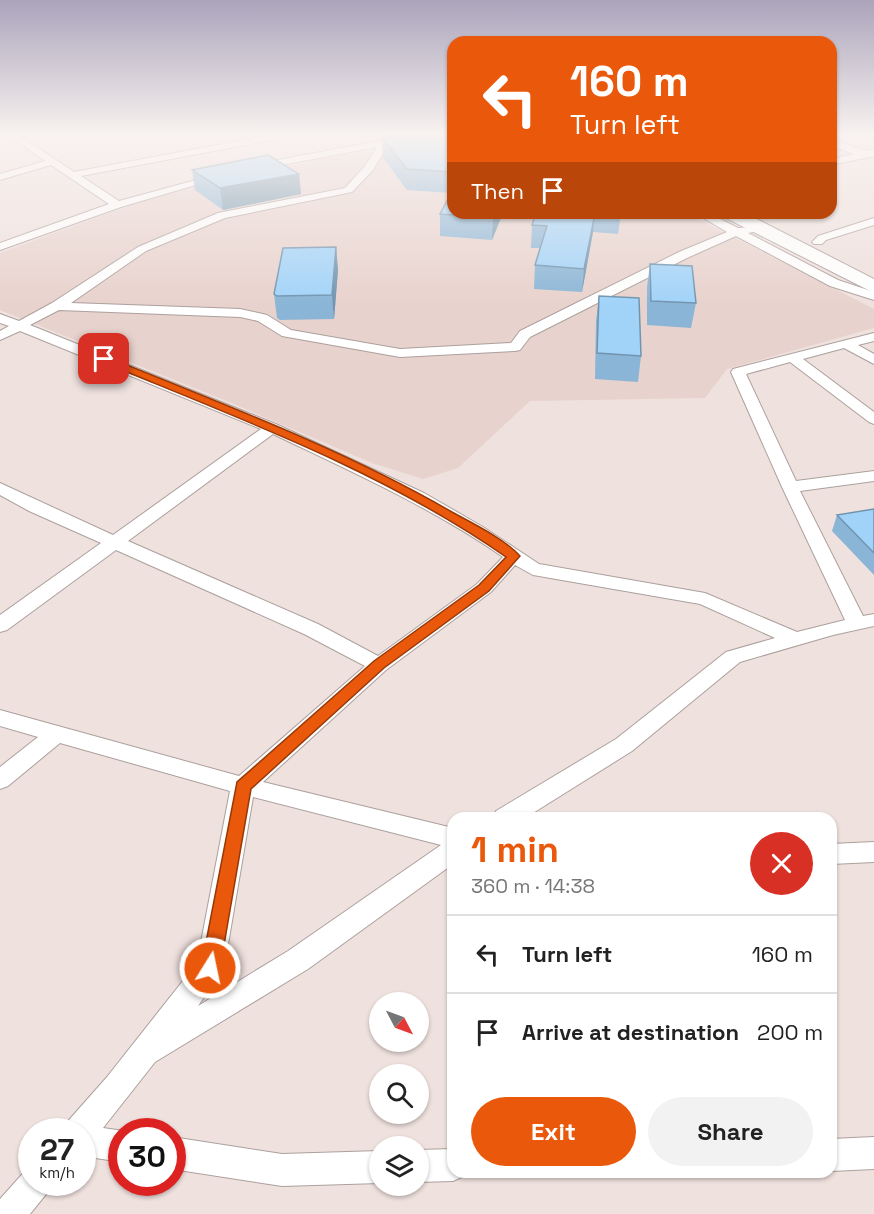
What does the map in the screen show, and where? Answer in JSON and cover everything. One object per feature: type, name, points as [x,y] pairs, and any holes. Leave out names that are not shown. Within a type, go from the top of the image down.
[{"type":"highway","points":[[734,223],[818,242],[874,270]]},
{"type":"highway","points":[[762,230],[874,287]]},
{"type":"street","points":[[97,192],[117,205]]},
{"type":"street","points":[[0,247],[117,205],[166,192]]},
{"type":"street","points":[[0,336],[57,306],[142,249],[222,215],[340,192]]},
{"type":"street","points":[[818,242],[822,238],[874,221]]},
{"type":"street","points":[[57,306],[240,313],[262,318],[287,333],[400,353],[515,347],[525,334],[659,269],[734,223]]},
{"type":"street","points":[[659,269],[762,230],[834,283],[874,296]]},
{"type":"street","points":[[0,318],[272,428],[418,497],[477,531],[533,570],[705,599],[795,639]]},
{"type":"street","points":[[515,812],[624,745],[732,657],[865,622],[790,487],[738,372],[874,337]]},
{"type":"street","points":[[846,344],[874,360]]},
{"type":"street","points":[[792,357],[874,419]]},
{"type":"street","points":[[0,624],[272,428]]},
{"type":"street","points":[[790,487],[874,476]]},
{"type":"street","points":[[0,488],[311,629],[379,665]]},
{"type":"street","points":[[91,1118],[210,968],[243,786],[379,665],[484,588],[514,556]]},
{"type":"street","points":[[0,718],[243,786],[447,837]]},
{"type":"street","points":[[0,780],[56,734]]},
{"type":"street","points":[[837,854],[874,852]]},
{"type":"street","points":[[142,1056],[298,960],[447,854]]},
{"type":"street","points":[[837,1155],[874,1153]]},
{"type":"street","points":[[186,1155],[282,1170],[369,1167]]},
{"type":"street","points":[[429,1166],[447,1165]]},
{"type":"street","points":[[9,1214],[24,1196]]},
{"type":"shaded area","points":[[179,192],[447,192],[447,219],[698,219],[874,309],[874,328],[727,369],[705,398],[530,401],[458,468],[423,479],[372,463],[224,400],[0,310],[0,253],[139,202]]},
{"type":"building","points":[[447,201],[447,215],[440,214]]},
{"type":"building","points":[[534,219],[594,219],[584,269],[535,265],[547,226],[532,225]]},
{"type":"building","points":[[336,247],[332,295],[277,296],[274,294],[283,248]]},
{"type":"building","points":[[650,264],[692,266],[696,303],[651,301]]},
{"type":"building","points":[[599,296],[639,298],[641,356],[597,353]]},
{"type":"building","points":[[874,509],[874,553],[837,515]]},
{"type":"route","points":[[104,359],[272,428],[418,497],[477,531],[514,556],[484,588],[379,665],[243,786],[210,968]]}]
